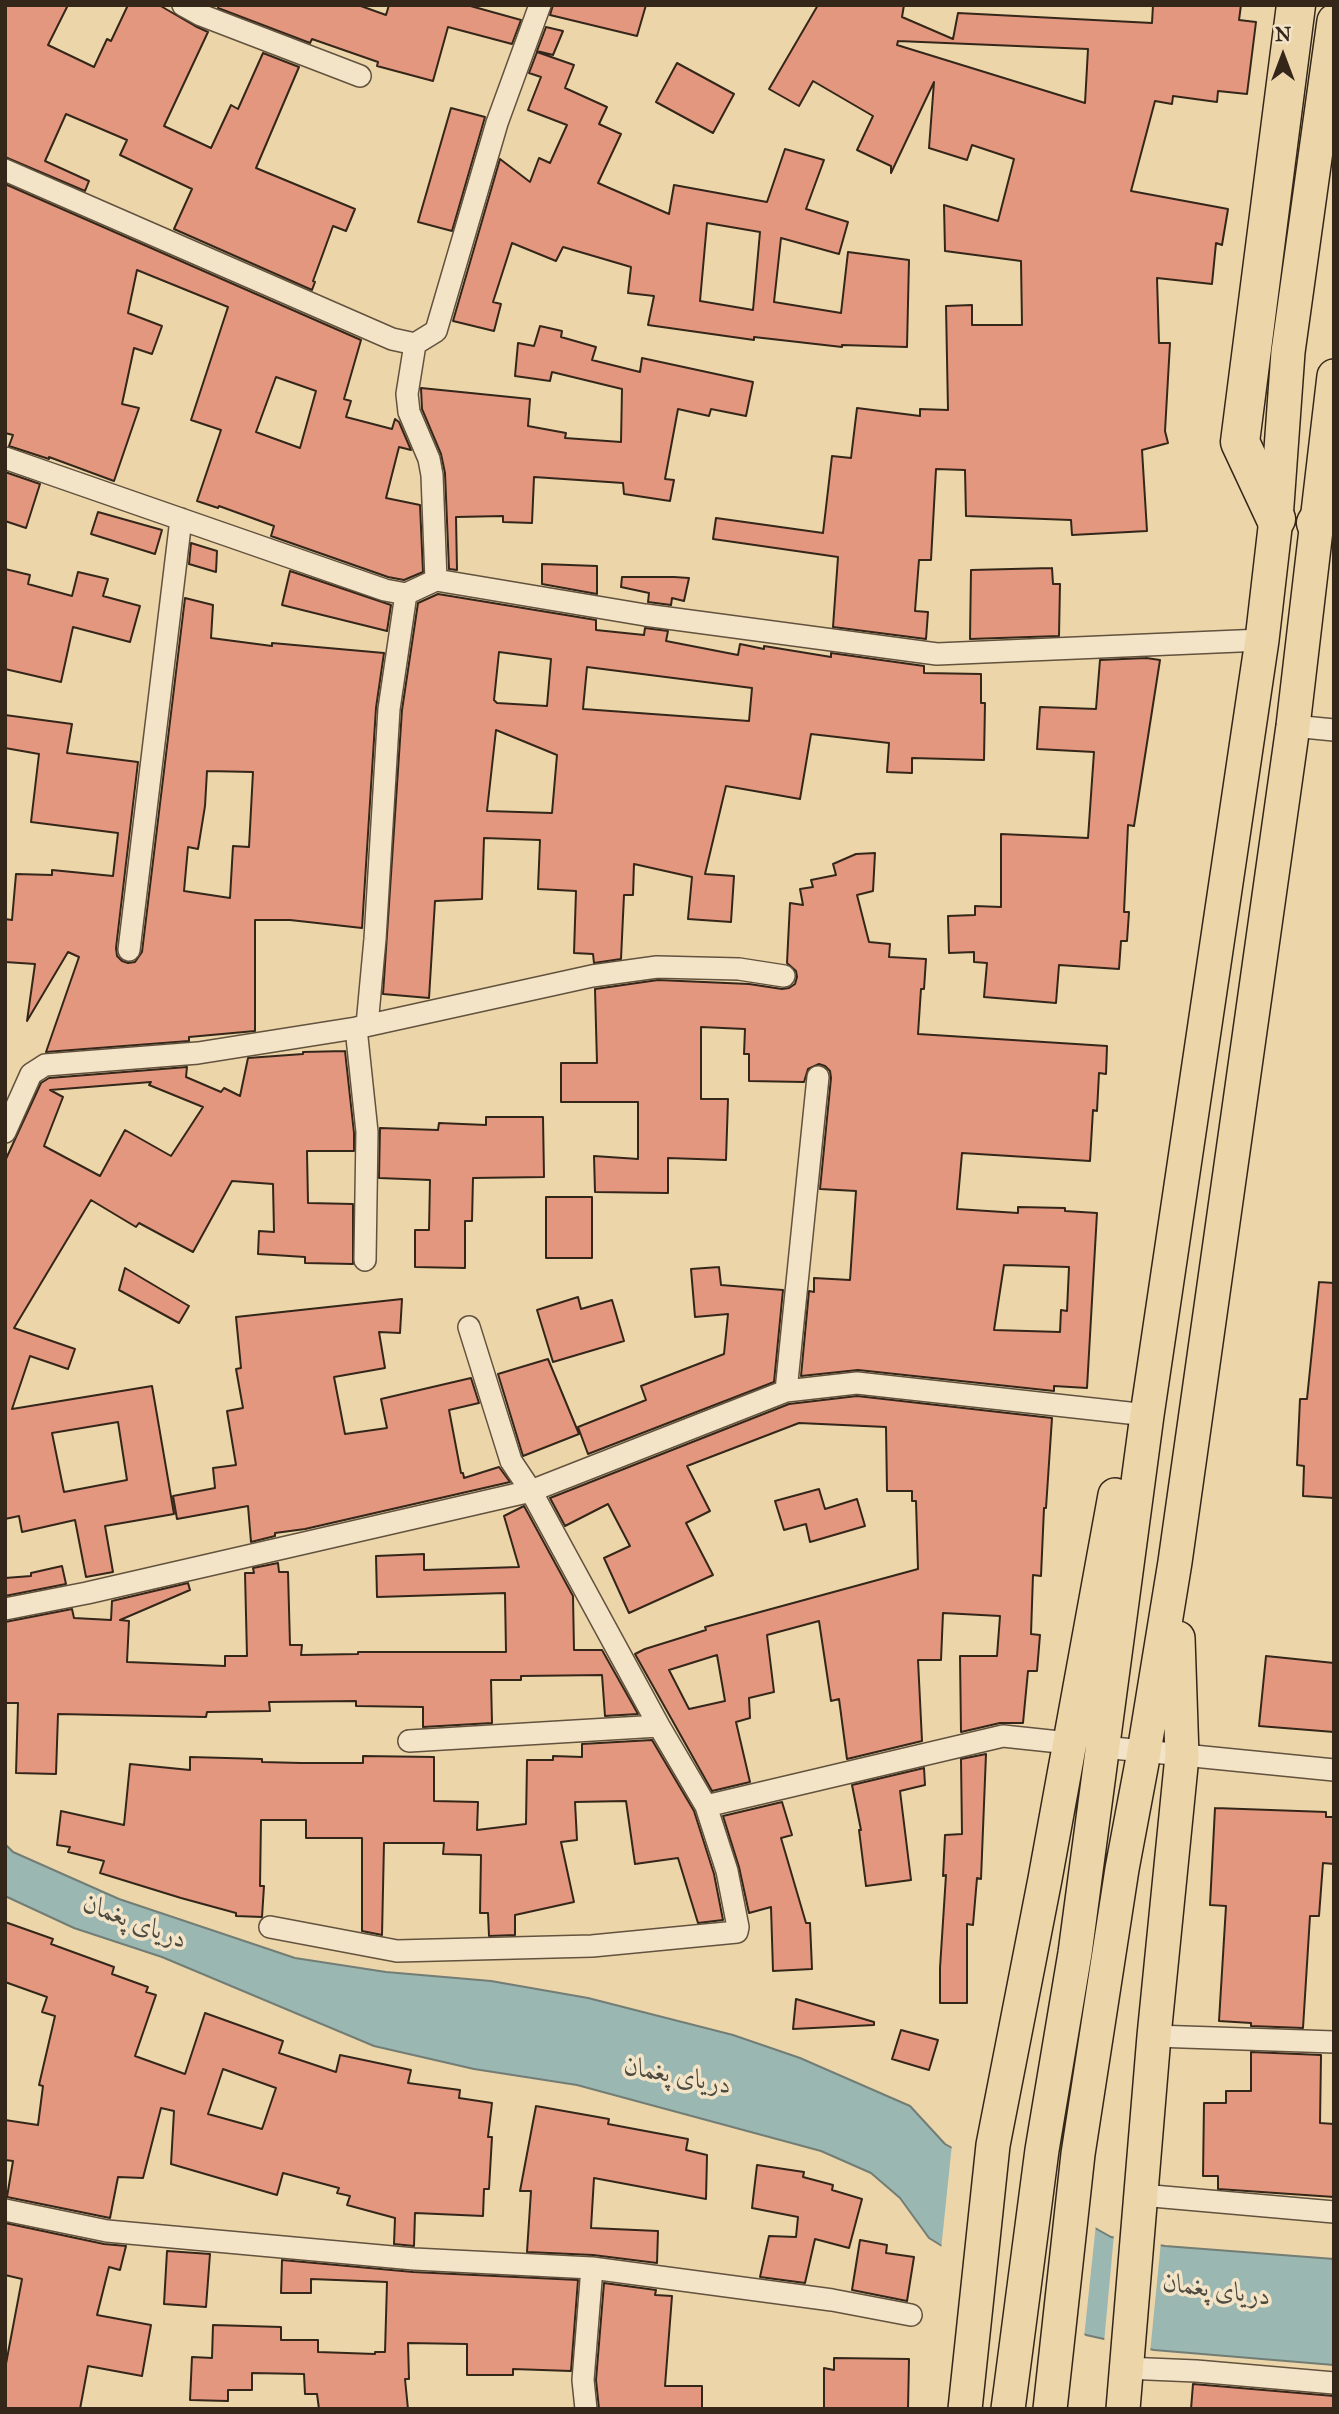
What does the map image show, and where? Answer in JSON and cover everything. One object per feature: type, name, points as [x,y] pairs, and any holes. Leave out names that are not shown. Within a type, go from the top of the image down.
[{"type":"highway","points":[[1276,519],[1240,442],[1296,5]]},
{"type":"main road","points":[[1008,2409],[1042,2150],[1074,1953],[1103,1747],[1147,1415],[1262,640],[1276,519],[1288,352],[1334,21]]},
{"type":"main road","points":[[1050,2409],[1078,2154],[1122,1869],[1175,1562],[1325,511],[1334,376]]},
{"type":"main road","points":[[1187,1146],[1232,1159]]},
{"type":"main road","points":[[965,2409],[993,2145],[1118,1479],[1147,1415]]},
{"type":"main road","points":[[1123,2409],[1154,2036],[1182,1756],[1175,1562]]},
{"type":"street","points":[[183,5],[201,15],[360,76]]},
{"type":"street","points":[[5,170],[391,339],[415,344],[436,331],[497,123],[540,5]]},
{"type":"street","points":[[415,344],[407,394],[409,412],[429,459],[432,475],[436,580]]},
{"type":"street","points":[[5,458],[385,590],[406,594],[436,580],[645,615],[937,654],[1262,640]]},
{"type":"street","points":[[128,950],[181,519]]},
{"type":"street","points":[[365,1260],[367,1132],[362,1026],[375,939],[389,709],[406,594]]},
{"type":"street","points":[[1293,726],[1334,730]]},
{"type":"street","points":[[5,1132],[31,1074],[45,1065],[198,1053],[362,1026],[592,976],[657,967],[739,969],[784,976]]},
{"type":"street","points":[[786,1391],[818,1077]]},
{"type":"street","points":[[270,1927],[397,1951],[592,1946],[737,1932],[727,1871],[706,1806],[659,1726],[531,1491],[511,1461],[469,1327]]},
{"type":"street","points":[[5,1609],[101,1590],[531,1491],[786,1391],[857,1383],[1147,1415]]},
{"type":"street","points":[[409,1741],[659,1726]]},
{"type":"street","points":[[706,1806],[1003,1736],[1069,1743]]},
{"type":"street","points":[[1103,1747],[1334,1770]]},
{"type":"street","points":[[1154,2036],[1334,2042]]},
{"type":"street","points":[[5,2210],[107,2231],[414,2259],[592,2268],[832,2300],[911,2315]]},
{"type":"street","points":[[1140,2211],[1334,2212]]},
{"type":"street","points":[[586,2409],[583,2380],[592,2268]]},
{"type":"street","points":[[1126,2360],[1334,2383]]},
{"type":"water","name":"دریای پغمان","points":[[5,1844],[13,1852],[119,1899],[295,1958],[386,1972],[491,1981],[588,1998],[733,2035],[800,2058],[910,2106],[945,2144],[1111,2237],[1165,2246],[1334,2259],[1334,2365],[1154,2350],[1086,2335],[929,2238],[900,2198],[871,2173],[821,2151],[577,2085],[474,2069],[374,2046],[162,1957],[74,1928],[5,1896]]},
{"type":"pier","points":[[952,2144],[1096,2224],[1084,2338],[941,2250]]},
{"type":"pier","points":[[1114,2234],[1161,2242],[1150,2353],[1104,2343]]},
{"type":"building","points":[[5,5],[68,5],[48,45],[94,67],[107,39],[111,41],[128,5],[159,5],[208,32],[164,126],[211,148],[231,105],[238,109],[263,53],[299,67],[256,168],[355,209],[346,231],[333,226],[312,290],[174,229],[192,189],[120,155],[127,140],[66,114],[45,161],[89,181],[85,191],[5,157]]},
{"type":"building","points":[[219,5],[358,5],[386,15],[389,5],[467,5],[521,20],[512,44],[448,27],[433,81],[377,66],[378,62],[312,39],[310,43],[218,8]]},
{"type":"building","points":[[553,5],[646,5],[637,36],[550,15]]},
{"type":"building","points":[[818,5],[904,5],[902,17],[953,39],[958,13],[1152,23],[1153,5],[1241,5],[1239,20],[1256,22],[1247,94],[1218,91],[1217,102],[1173,96],[1172,104],[1155,101],[1131,191],[1228,209],[1222,245],[1216,243],[1212,284],[1157,278],[1159,343],[1170,343],[1165,431],[1168,443],[1142,450],[1147,531],[1072,535],[1071,520],[966,516],[965,470],[936,469],[931,560],[919,560],[915,611],[928,612],[926,639],[833,627],[838,557],[713,539],[716,518],[823,533],[832,456],[851,458],[857,408],[920,416],[920,409],[948,410],[946,306],[972,305],[972,325],[1022,325],[1021,261],[945,251],[944,205],[998,221],[1014,159],[972,145],[967,160],[929,148],[934,82],[891,173],[891,166],[857,150],[873,116],[813,81],[799,106],[769,89]],"holes":[[[898,41],[1088,49],[1085,103],[897,45]]]},
{"type":"building","points":[[546,27],[563,31],[553,55],[537,51]]},
{"type":"building","points":[[537,52],[574,65],[565,88],[607,107],[599,124],[621,134],[598,183],[669,214],[674,185],[767,202],[785,149],[824,160],[806,209],[848,222],[839,254],[781,238],[774,302],[841,313],[848,252],[909,260],[907,347],[842,347],[754,337],[754,340],[648,325],[654,296],[628,293],[631,267],[563,247],[556,261],[512,243],[493,302],[501,304],[494,331],[453,321],[500,159],[530,182],[539,158],[550,163],[567,125],[528,110],[541,77],[529,73]],"holes":[[[707,223],[760,232],[753,310],[700,301]]]},
{"type":"building","points":[[677,63],[734,94],[713,133],[656,102]]},
{"type":"building","points":[[451,108],[485,117],[452,231],[418,222]]},
{"type":"building","points":[[5,184],[361,340],[344,399],[351,401],[346,417],[392,429],[395,419],[399,422],[411,450],[399,447],[386,498],[420,505],[423,572],[404,580],[388,577],[271,536],[274,526],[197,501],[221,430],[191,420],[228,307],[137,270],[128,313],[162,326],[152,354],[134,348],[122,404],[139,408],[114,481],[49,457],[9,446],[13,435],[5,433]],"holes":[[[276,377],[316,391],[300,448],[256,432]]]},
{"type":"building","points":[[540,326],[562,331],[561,337],[596,347],[592,360],[640,372],[642,358],[753,382],[746,416],[711,409],[709,416],[678,409],[665,479],[674,480],[670,501],[624,494],[623,483],[534,477],[532,523],[503,522],[503,516],[456,517],[457,570],[449,569],[445,473],[441,454],[422,409],[421,388],[530,399],[528,426],[566,433],[565,438],[621,442],[622,389],[552,372],[550,381],[515,376],[518,343],[534,346]]},
{"type":"building","points":[[5,472],[40,484],[26,528],[5,521]]},
{"type":"building","points":[[98,512],[162,530],[155,554],[91,534]]},
{"type":"building","points":[[191,543],[217,551],[216,572],[189,564]]},
{"type":"building","points":[[542,564],[597,566],[597,594],[542,584]]},
{"type":"building","points":[[1052,568],[1053,584],[1060,584],[1059,636],[970,639],[971,570]]},
{"type":"building","points":[[5,569],[30,575],[28,584],[72,596],[78,572],[108,579],[103,596],[140,606],[130,642],[73,627],[61,682],[5,669]]},
{"type":"building","points":[[290,571],[391,605],[387,631],[282,605]]},
{"type":"building","points":[[622,577],[689,578],[684,601],[672,598],[671,605],[648,602],[649,593],[621,587]]},
{"type":"building","points":[[438,594],[596,620],[596,630],[644,635],[645,628],[668,631],[666,641],[738,655],[740,644],[764,649],[764,646],[831,657],[831,653],[924,666],[924,673],[981,674],[981,703],[985,703],[984,760],[912,758],[912,773],[887,772],[889,743],[811,734],[800,799],[726,786],[705,874],[734,876],[731,922],[688,919],[692,877],[634,864],[633,895],[624,895],[621,959],[594,963],[593,954],[574,953],[576,891],[538,889],[540,840],[484,838],[482,899],[435,901],[429,998],[383,994],[402,710],[418,603]],"holes":[[[499,652],[551,659],[547,706],[497,703],[494,700]],[[587,667],[752,688],[749,721],[583,709]],[[496,730],[557,755],[552,813],[487,811]]]},
{"type":"building","points":[[185,598],[213,605],[211,638],[272,646],[272,643],[384,653],[376,708],[362,928],[290,920],[255,920],[255,1031],[189,1037],[189,1041],[46,1052],[79,957],[68,952],[27,1021],[35,964],[5,962],[5,919],[12,920],[16,874],[52,875],[52,870],[113,876],[118,833],[31,822],[39,754],[5,748],[5,715],[72,724],[67,753],[138,762],[116,948],[117,956],[128,963],[135,962],[142,952]],"holes":[[[207,771],[253,772],[249,847],[233,846],[230,898],[184,891],[188,847],[198,849]]]},
{"type":"building","points":[[1100,660],[1160,660],[1134,826],[1128,825],[1124,912],[1129,912],[1127,941],[1121,941],[1119,969],[1059,965],[1056,1003],[984,997],[987,963],[974,962],[974,952],[949,953],[948,916],[975,915],[975,906],[1001,907],[1001,834],[1088,838],[1094,752],[1037,749],[1040,707],[1096,709]]},
{"type":"building","points":[[875,853],[873,891],[857,895],[869,942],[890,944],[889,957],[926,959],[918,1034],[1107,1046],[1106,1074],[1099,1073],[1097,1111],[1093,1110],[1090,1161],[962,1153],[957,1209],[1018,1213],[1018,1207],[1065,1208],[1065,1211],[1097,1213],[1087,1388],[1054,1386],[1054,1391],[858,1370],[801,1376],[809,1291],[814,1292],[814,1278],[850,1280],[856,1191],[820,1189],[830,1071],[819,1064],[808,1069],[804,1082],[749,1081],[749,1054],[744,1054],[745,1029],[701,1027],[701,1099],[728,1099],[726,1160],[668,1158],[668,1193],[595,1192],[594,1156],[638,1159],[638,1102],[561,1102],[561,1063],[597,1063],[595,989],[658,980],[789,988],[795,984],[797,977],[796,971],[787,963],[790,903],[803,905],[800,889],[813,887],[811,880],[836,875],[833,864],[856,854]],"holes":[[[1004,1265],[1069,1267],[1067,1311],[1061,1310],[1060,1332],[994,1330]]]},
{"type":"building","points":[[345,1051],[354,1151],[307,1151],[308,1203],[353,1204],[353,1264],[305,1263],[305,1257],[258,1254],[259,1231],[274,1232],[273,1184],[232,1181],[193,1252],[139,1223],[136,1227],[91,1200],[14,1328],[75,1349],[68,1369],[30,1356],[12,1409],[152,1386],[174,1514],[105,1526],[113,1572],[86,1577],[75,1520],[22,1532],[19,1516],[5,1519],[5,1161],[41,1083],[49,1078],[187,1067],[186,1077],[221,1092],[224,1088],[240,1096],[248,1058]],"holes":[[[151,1082],[149,1085],[203,1107],[171,1156],[125,1130],[100,1176],[44,1146],[63,1097],[50,1090]],[[118,1422],[127,1480],[64,1492],[52,1433]]]},
{"type":"building","points":[[486,1117],[543,1117],[544,1177],[473,1178],[472,1221],[465,1221],[465,1268],[415,1267],[415,1230],[429,1230],[430,1180],[379,1178],[380,1128],[438,1130],[439,1123],[486,1125]]},
{"type":"building","points":[[546,1197],[592,1197],[592,1258],[546,1258]]},
{"type":"building","points":[[719,1267],[721,1285],[783,1290],[774,1382],[588,1454],[578,1427],[646,1400],[641,1386],[724,1354],[728,1314],[695,1317],[691,1269]]},
{"type":"building","points":[[125,1268],[189,1306],[179,1323],[119,1290]]},
{"type":"building","points":[[1319,1282],[1334,1283],[1334,1498],[1303,1496],[1304,1466],[1297,1465],[1300,1399],[1307,1399]]},
{"type":"building","points":[[578,1297],[581,1309],[612,1300],[624,1341],[553,1362],[537,1310]]},
{"type":"building","points":[[402,1299],[400,1333],[379,1332],[385,1368],[334,1377],[345,1434],[387,1428],[381,1399],[471,1378],[479,1403],[449,1410],[461,1473],[464,1478],[499,1467],[510,1482],[305,1529],[275,1533],[275,1536],[251,1542],[248,1506],[177,1519],[173,1496],[215,1488],[213,1468],[236,1465],[227,1411],[243,1408],[236,1369],[241,1368],[236,1317]]},
{"type":"building","points":[[548,1359],[579,1434],[523,1456],[498,1374]]},
{"type":"building","points":[[857,1396],[1052,1418],[1041,1576],[1033,1575],[1031,1634],[1040,1635],[1037,1671],[1028,1671],[1023,1723],[1000,1723],[961,1732],[960,1656],[997,1656],[1000,1616],[943,1613],[941,1660],[918,1660],[922,1741],[847,1759],[839,1699],[831,1701],[819,1621],[767,1635],[774,1692],[749,1698],[750,1718],[736,1722],[750,1782],[712,1791],[635,1654],[706,1630],[705,1627],[918,1569],[916,1501],[912,1501],[912,1491],[887,1491],[886,1427],[799,1423],[687,1466],[710,1511],[686,1523],[713,1575],[629,1613],[604,1558],[630,1546],[608,1504],[565,1526],[550,1498],[789,1404]],"holes":[[[717,1655],[725,1701],[689,1709],[669,1670]]]},
{"type":"building","points":[[819,1489],[825,1509],[857,1499],[865,1526],[810,1542],[806,1524],[784,1530],[775,1501]]},
{"type":"building","points":[[524,1506],[573,1596],[574,1650],[602,1650],[638,1714],[605,1716],[602,1675],[521,1676],[521,1680],[491,1680],[492,1723],[423,1727],[423,1707],[356,1706],[356,1701],[269,1702],[270,1711],[207,1712],[206,1717],[58,1714],[56,1774],[16,1773],[18,1703],[5,1703],[5,1622],[72,1609],[74,1618],[111,1620],[112,1601],[188,1583],[190,1590],[120,1620],[129,1621],[127,1662],[225,1666],[225,1656],[247,1656],[245,1573],[254,1573],[253,1568],[278,1563],[279,1572],[288,1572],[290,1645],[302,1645],[301,1655],[358,1652],[506,1652],[505,1593],[377,1597],[376,1556],[424,1554],[424,1570],[519,1567],[504,1516]]},
{"type":"building","points":[[62,1566],[66,1584],[5,1596],[5,1578],[31,1576],[31,1573]]},
{"type":"building","points":[[1266,1656],[1334,1663],[1334,1732],[1259,1726]]},
{"type":"building","points":[[652,1740],[694,1811],[714,1874],[723,1920],[698,1923],[678,1858],[635,1864],[626,1801],[575,1802],[577,1840],[561,1842],[574,1902],[515,1915],[515,1935],[489,1936],[488,1913],[480,1913],[481,1855],[443,1854],[444,1843],[384,1843],[382,1935],[362,1931],[362,1838],[306,1838],[306,1820],[261,1820],[260,1886],[264,1886],[262,1917],[236,1916],[236,1913],[100,1873],[104,1861],[68,1852],[70,1847],[57,1845],[61,1811],[124,1825],[130,1764],[190,1770],[190,1757],[262,1759],[262,1762],[363,1763],[363,1756],[434,1757],[434,1801],[478,1802],[477,1830],[526,1824],[527,1760],[553,1760],[553,1756],[582,1757],[582,1744]]},
{"type":"building","points":[[986,1754],[981,1879],[977,1878],[973,1925],[967,1924],[967,2003],[940,2003],[946,1875],[943,1876],[945,1835],[962,1834],[961,1759]]},
{"type":"building","points":[[924,1768],[925,1785],[900,1791],[911,1880],[866,1886],[861,1830],[852,1785]]},
{"type":"building","points":[[782,1802],[792,1835],[781,1838],[806,1923],[810,1923],[812,1969],[773,1971],[771,1907],[749,1913],[739,1867],[723,1816]]},
{"type":"building","points":[[1215,1808],[1326,1812],[1326,1817],[1334,1817],[1334,1864],[1323,1863],[1319,1916],[1310,1916],[1303,2028],[1251,2026],[1251,2023],[1219,2021],[1226,1906],[1210,1905]]},
{"type":"building","points":[[5,1922],[53,1939],[51,1944],[114,1967],[112,1974],[148,1987],[146,1992],[156,1995],[135,2056],[185,2074],[205,2013],[283,2041],[279,2053],[336,2072],[340,2055],[411,2070],[408,2083],[460,2090],[459,2098],[492,2103],[488,2137],[492,2137],[489,2189],[484,2189],[483,2216],[415,2213],[414,2246],[394,2244],[395,2218],[347,2205],[350,2196],[337,2193],[339,2188],[283,2173],[277,2195],[171,2164],[174,2111],[161,2108],[143,2178],[118,2177],[110,2218],[7,2197],[13,2161],[5,2160],[5,2120],[38,2125],[43,2086],[39,2085],[55,2016],[42,2012],[47,1997],[5,1982]],"holes":[[[223,2069],[276,2088],[262,2129],[208,2114]]]},
{"type":"building","points":[[796,1999],[874,2022],[874,2025],[793,2029]]},
{"type":"building","points":[[901,2030],[938,2040],[929,2070],[892,2059]]},
{"type":"building","points":[[1251,2052],[1321,2055],[1320,2123],[1334,2124],[1334,2197],[1218,2189],[1218,2176],[1203,2176],[1204,2103],[1226,2103],[1226,2091],[1251,2091]]},
{"type":"building","points":[[536,2106],[609,2119],[608,2124],[688,2139],[686,2150],[707,2155],[706,2199],[594,2178],[591,2228],[658,2231],[657,2263],[593,2255],[527,2252],[531,2191],[520,2191]]},
{"type":"building","points":[[757,2165],[804,2172],[803,2177],[833,2185],[832,2190],[862,2199],[849,2248],[815,2239],[805,2283],[760,2277],[769,2236],[796,2237],[798,2217],[752,2208]]},
{"type":"building","points":[[5,2223],[104,2244],[126,2246],[120,2270],[109,2267],[97,2315],[151,2325],[142,2376],[88,2366],[80,2409],[5,2409],[5,2369],[22,2279],[5,2275]]},
{"type":"building","points":[[860,2240],[887,2245],[886,2253],[914,2257],[907,2301],[852,2290]]},
{"type":"building","points":[[167,2251],[210,2254],[206,2307],[164,2304]]},
{"type":"building","points":[[282,2260],[413,2272],[578,2280],[571,2371],[513,2369],[513,2375],[467,2375],[467,2344],[408,2343],[409,2379],[405,2379],[408,2409],[319,2409],[317,2394],[305,2394],[304,2374],[252,2373],[252,2390],[228,2390],[228,2401],[190,2400],[192,2357],[212,2358],[213,2325],[281,2327],[281,2340],[318,2340],[318,2352],[385,2352],[387,2282],[311,2279],[311,2293],[281,2293]]},
{"type":"building","points":[[604,2283],[656,2290],[655,2295],[672,2296],[665,2386],[702,2386],[702,2408],[599,2409],[596,2380]]},
{"type":"building","points":[[834,2358],[909,2359],[908,2409],[824,2409],[824,2368],[834,2370]]},
{"type":"building","points":[[1193,2384],[1334,2396],[1334,2409],[1191,2409]]}]
